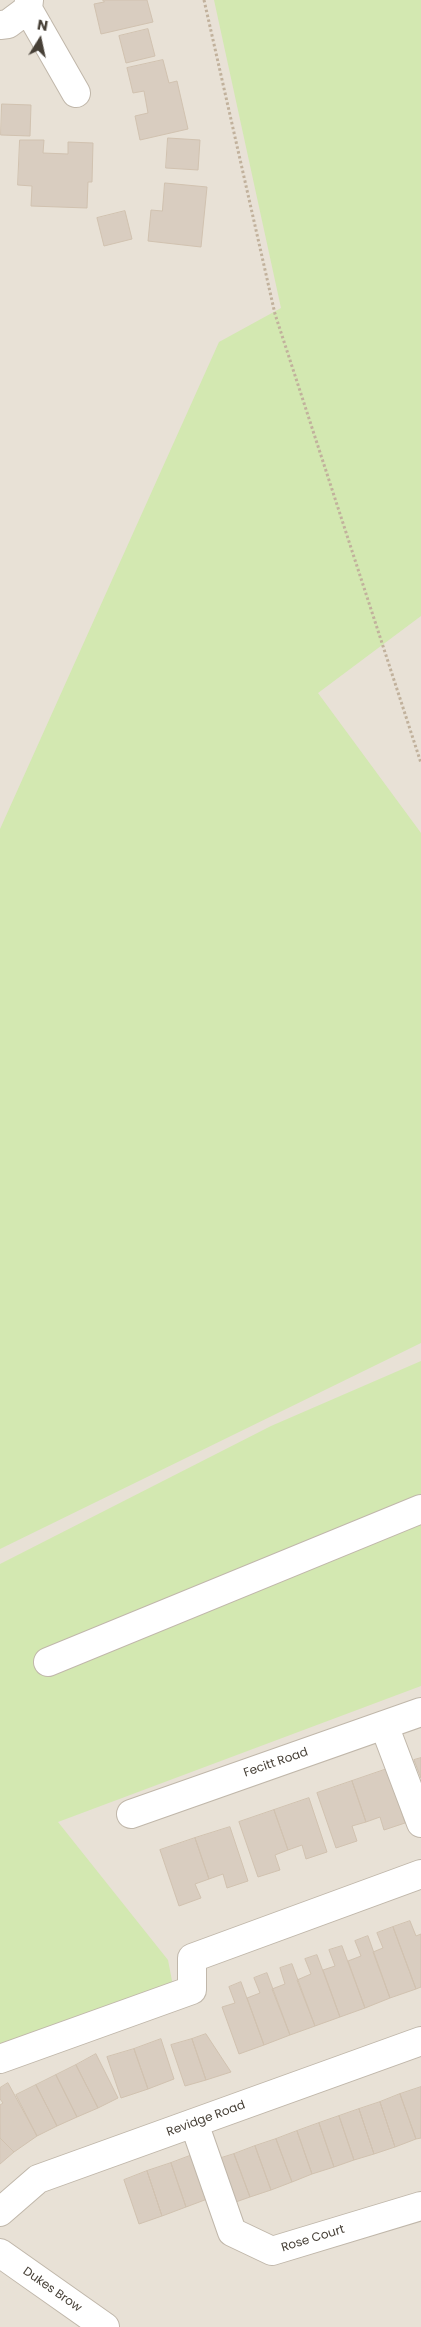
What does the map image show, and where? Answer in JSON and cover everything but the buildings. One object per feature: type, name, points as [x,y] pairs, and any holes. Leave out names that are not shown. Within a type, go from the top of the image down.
[{"type":"street","points":[[0,25],[8,24],[29,4],[76,93]]},
{"type":"street","points":[[48,1662],[421,1509]]},
{"type":"street","name":"Fecitt Road","points":[[131,1814],[421,1712]]},
{"type":"street","points":[[384,1725],[421,1823]]},
{"type":"street","points":[[0,2059],[192,1990],[192,1958],[421,1874]]},
{"type":"street","name":"Revidge Road","points":[[0,2212],[38,2179],[421,2041]]},
{"type":"street","name":"Rose Court","points":[[194,2123],[232,2232],[272,2251],[421,2206]]},
{"type":"street","name":"Dukes Brow","points":[[0,2252],[105,2327]]},
{"type":"path","points":[[204,0],[275,314],[421,763]]},
{"type":"shaded area","points":[[0,0],[421,0],[421,2327],[0,2327]]},
{"type":"green space","points":[[214,0],[421,0],[421,616],[318,693],[421,833],[421,1343],[0,1549],[0,829],[219,342],[281,308]]},
{"type":"green space","points":[[421,1361],[421,1686],[58,1822],[168,1960],[173,1986],[0,2049],[0,1564],[271,1426]]}]
